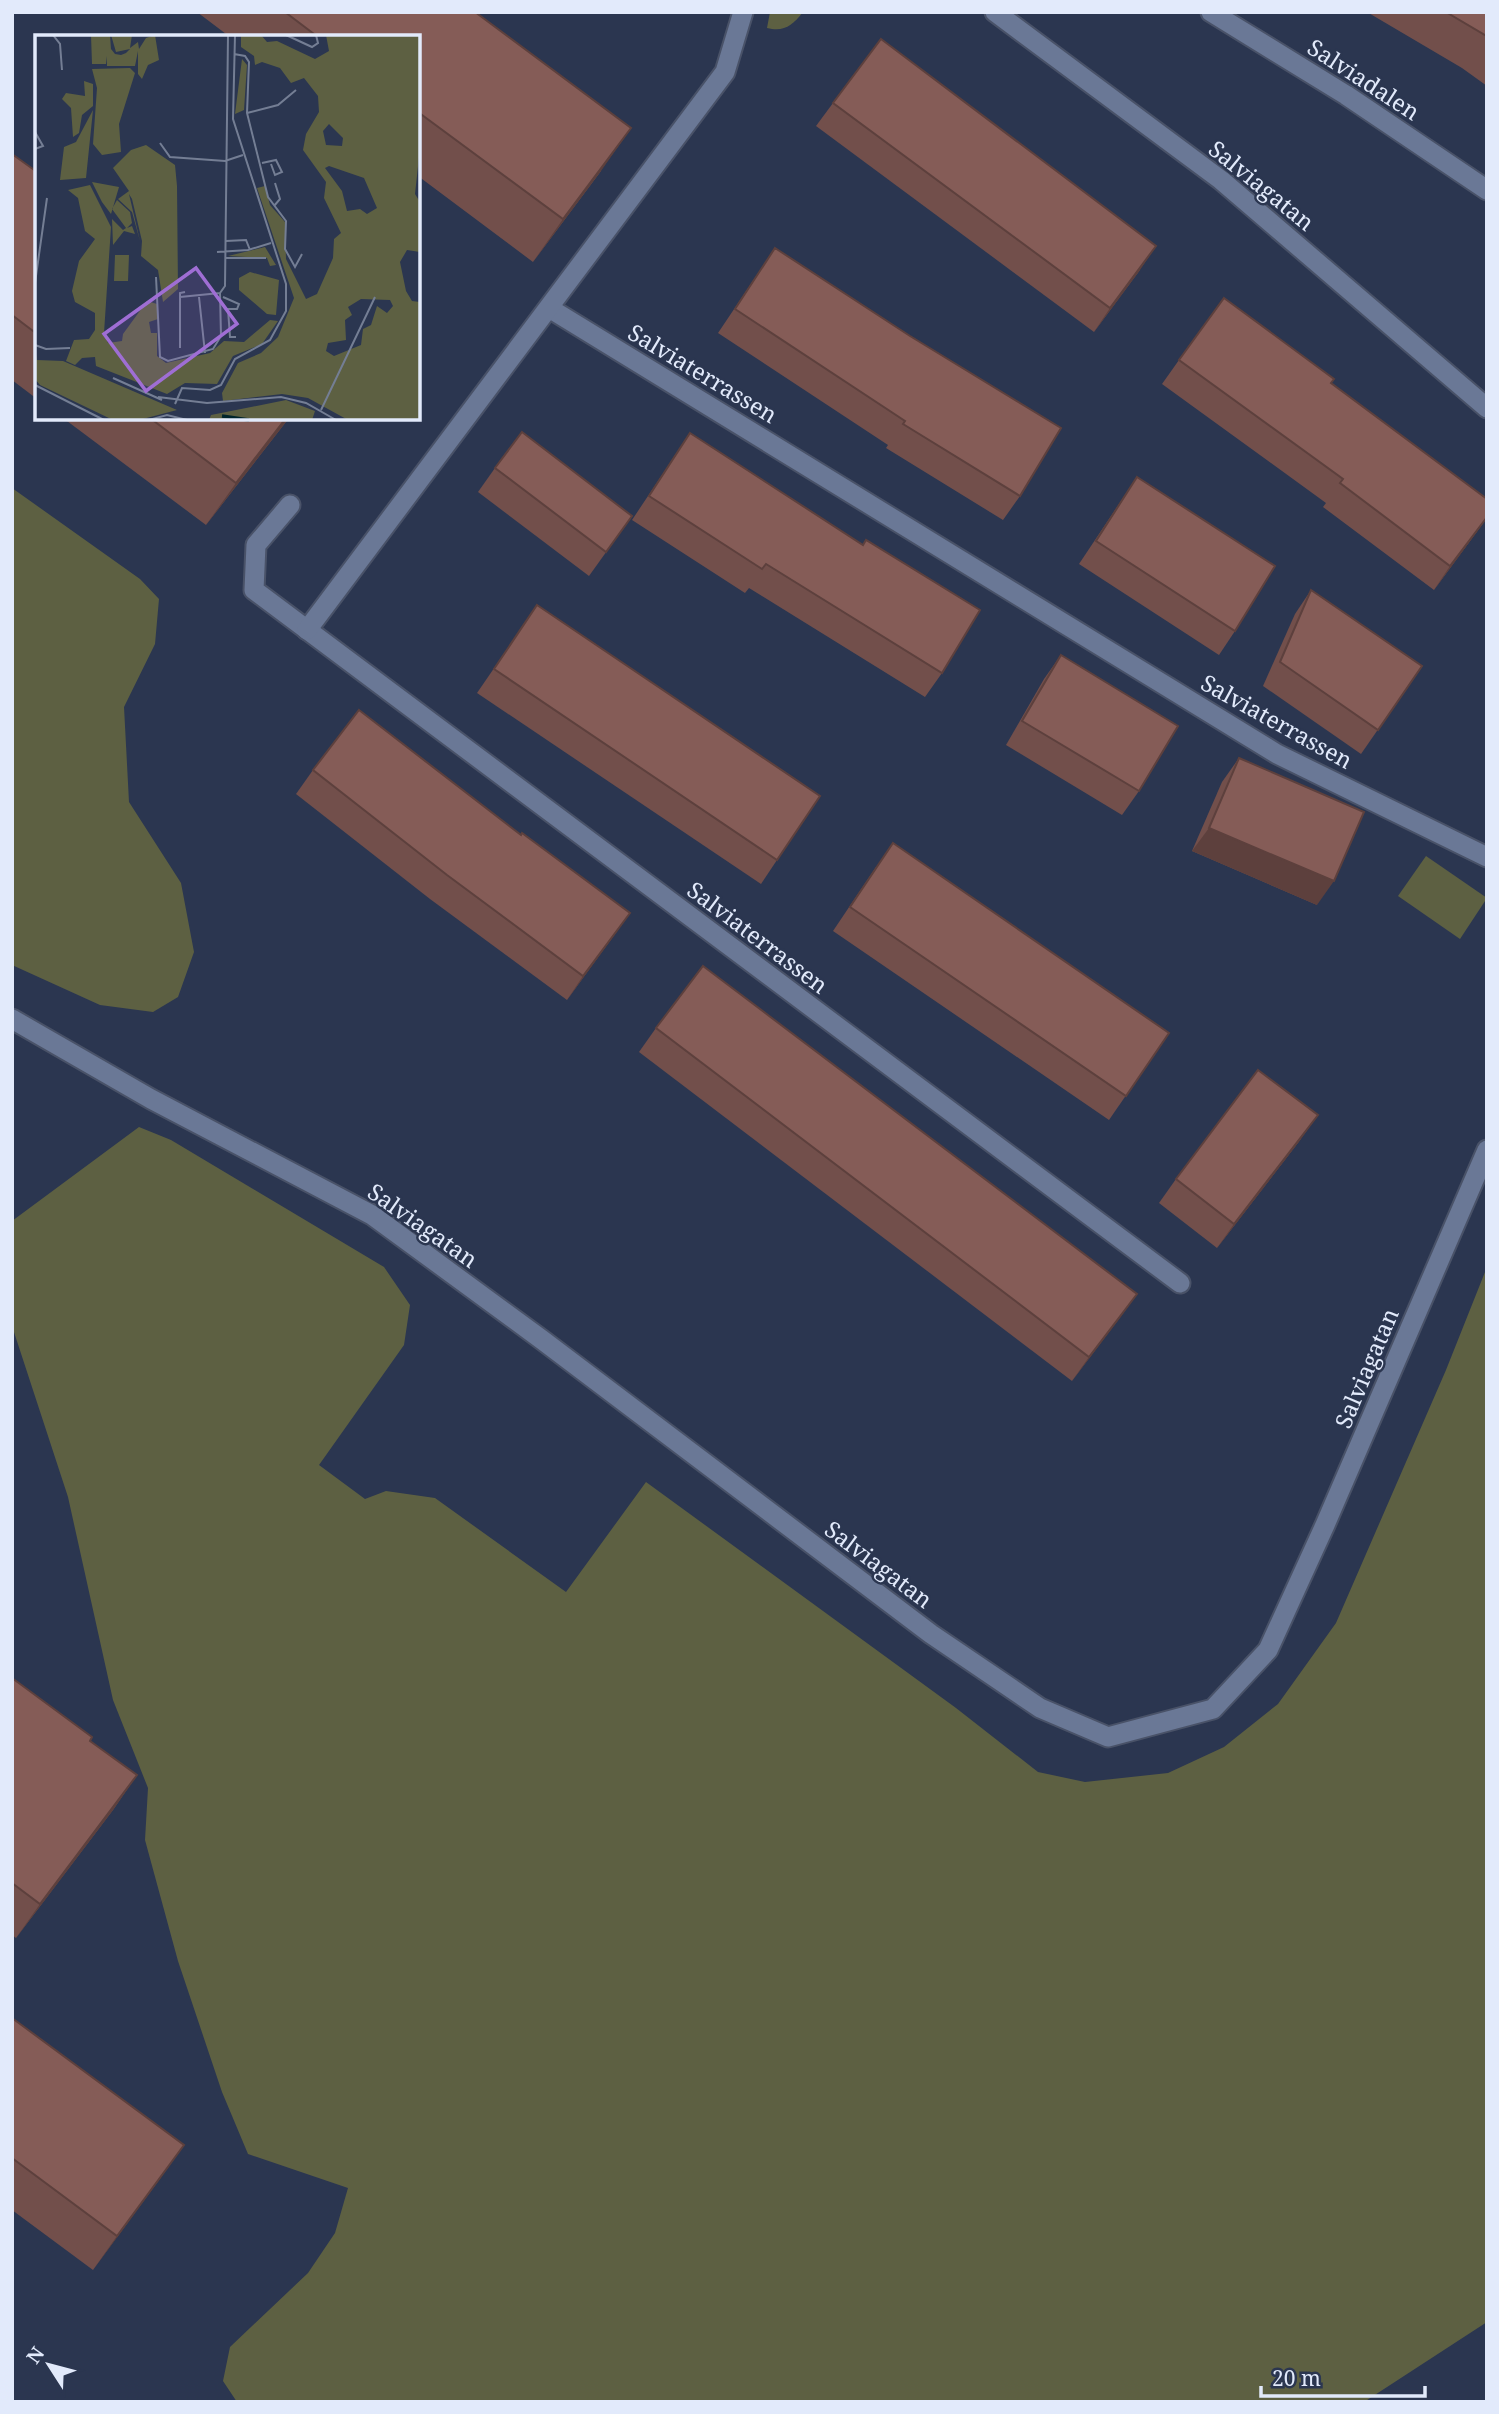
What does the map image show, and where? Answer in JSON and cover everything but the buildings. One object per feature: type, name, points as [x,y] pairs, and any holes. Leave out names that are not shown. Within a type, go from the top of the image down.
[{"type":"street","points":[[307,630],[725,72],[743,12]]},
{"type":"street","name":"Salviagatan","points":[[995,12],[1221,180],[1487,408]]},
{"type":"street","name":"Salviadalen","points":[[1211,12],[1346,95],[1487,190]]},
{"type":"street","name":"Salviaterrassen","points":[[549,308],[1277,754],[1487,856]]},
{"type":"street","name":"Salviaterrassen","points":[[290,505],[256,545],[254,590],[1180,1283]]},
{"type":"street","name":"Salviagatan","points":[[12,1019],[151,1100],[372,1215],[541,1339],[931,1634],[1040,1708],[1108,1737],[1213,1709],[1268,1650],[1487,1150]]},
{"type":"green space","points":[[770,12],[803,12],[791,24],[778,29],[767,28]]},
{"type":"green space","points":[[12,488],[140,579],[159,599],[155,644],[124,707],[129,802],[181,883],[194,952],[178,997],[153,1012],[100,1005],[12,965]]},
{"type":"green space","points":[[1426,856],[1487,898],[1460,939],[1398,896]]},
{"type":"green space","points":[[139,1127],[171,1140],[384,1267],[410,1305],[404,1345],[319,1465],[365,1499],[386,1491],[435,1498],[566,1592],[646,1482],[956,1708],[1038,1772],[1085,1782],[1168,1773],[1224,1747],[1278,1704],[1336,1623],[1446,1370],[1487,1267],[1487,2322],[1364,2402],[237,2402],[223,2381],[230,2347],[308,2273],[335,2233],[348,2188],[248,2154],[222,2092],[178,1961],[145,1840],[148,1788],[113,1700],[68,1497],[12,1326],[12,1221]]}]
